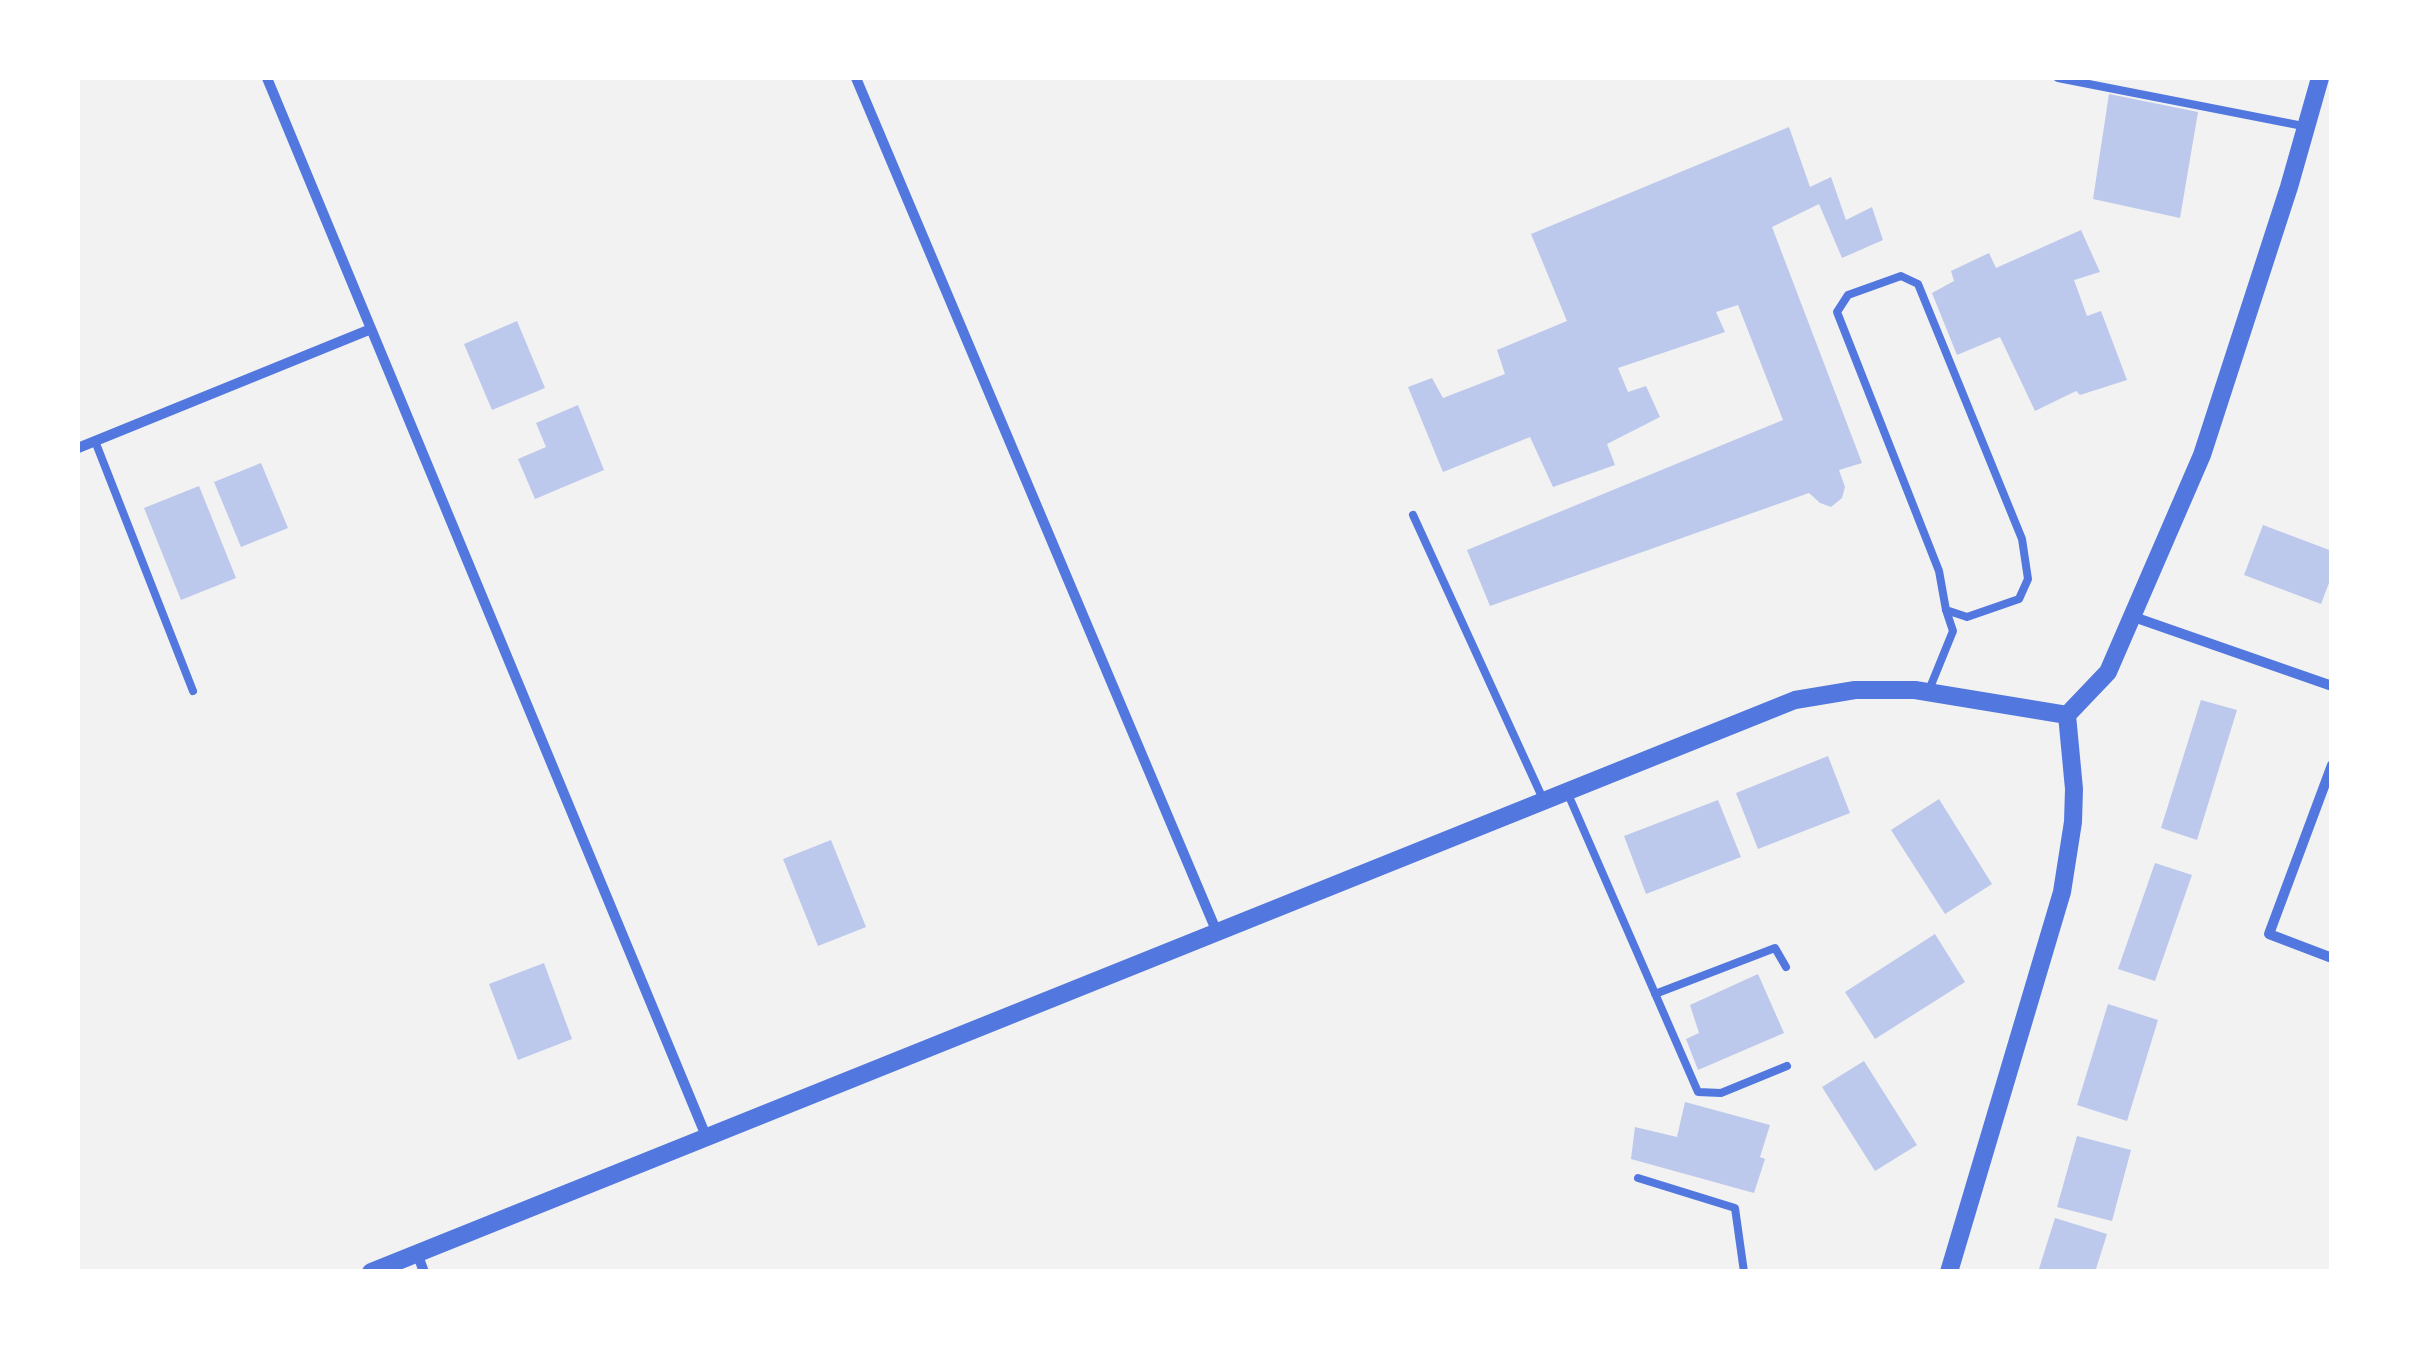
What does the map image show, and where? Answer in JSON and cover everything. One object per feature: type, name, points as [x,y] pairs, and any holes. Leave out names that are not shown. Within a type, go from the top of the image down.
[{"type":"street","points":[[267,78],[706,1136]]},
{"type":"street","points":[[856,78],[1216,930]]},
{"type":"street","points":[[1950,1272],[2062,892],[2074,806],[2067,715],[2108,672],[2202,455],[2320,78]]},
{"type":"street","points":[[78,448],[371,329]]},
{"type":"street","points":[[2131,616],[2332,686]]},
{"type":"street","points":[[371,1272],[1794,700],[1855,690],[1915,690],[2067,715]]},
{"type":"street","points":[[2332,765],[2269,934],[2332,958]]},
{"type":"street","points":[[417,1253],[424,1272]]},
{"type":"lane","points":[[2058,78],[2307,127]]},
{"type":"lane","points":[[1928,694],[1953,630],[1946,610],[1939,571],[1837,312],[1848,295],[1901,276],[1918,284],[2022,540],[2028,579],[2020,598],[1966,617],[1946,610]]},
{"type":"lane","points":[[95,441],[193,691]]},
{"type":"lane","points":[[1414,516],[1544,799]]},
{"type":"lane","points":[[1566,790],[1698,1092],[1721,1093],[1788,1066]]},
{"type":"lane","points":[[1655,994],[1775,948],[1786,967]]},
{"type":"lane","points":[[1638,1178],[1736,1208],[1744,1272]]},
{"type":"building","points":[[2109,94],[2198,112],[2180,218],[2093,199]]},
{"type":"building","points":[[1789,127],[1810,187],[1831,177],[1846,220],[1872,207],[1883,240],[1842,258],[1819,204],[1772,227],[1862,463],[1839,470],[1845,487],[1842,498],[1831,507],[1809,493],[1490,606],[1467,550],[1783,420],[1738,305],[1716,312],[1725,332],[1618,368],[1628,392],[1646,386],[1660,417],[1607,444],[1615,465],[1553,487],[1530,437],[1443,472],[1408,387],[1432,378],[1443,398],[1505,374],[1497,350],[1567,321],[1531,234]]},
{"type":"building","points":[[2081,230],[2100,272],[2074,280],[2087,316],[2101,311],[2127,380],[2080,395],[2076,391],[2035,411],[2000,337],[1957,355],[1932,293],[1954,281],[1951,271],[1989,253],[1996,268]]},
{"type":"building","points":[[517,321],[545,388],[492,410],[464,344]]},
{"type":"building","points":[[578,405],[604,470],[535,499],[518,459],[546,447],[536,423]]},
{"type":"building","points":[[261,463],[288,528],[241,547],[214,482]]},
{"type":"building","points":[[199,486],[236,578],[181,600],[144,508]]},
{"type":"building","points":[[2263,525],[2332,551],[2332,575],[2321,604],[2244,575]]},
{"type":"building","points":[[2201,700],[2237,710],[2197,840],[2161,828]]},
{"type":"building","points":[[1828,756],[1850,813],[1758,849],[1736,793]]},
{"type":"building","points":[[1939,799],[1992,884],[1945,914],[1891,830]]},
{"type":"building","points":[[1718,800],[1741,857],[1646,894],[1624,836]]},
{"type":"building","points":[[831,840],[866,927],[818,946],[783,859]]},
{"type":"building","points":[[2155,863],[2192,875],[2155,981],[2118,969]]},
{"type":"building","points":[[1935,934],[1965,982],[1875,1039],[1845,992]]},
{"type":"building","points":[[544,963],[572,1039],[518,1060],[489,984]]},
{"type":"building","points":[[1758,974],[1784,1033],[1698,1070],[1686,1039],[1699,1033],[1690,1005]]},
{"type":"building","points":[[2108,1004],[2158,1020],[2127,1121],[2077,1105]]},
{"type":"building","points":[[1864,1061],[1917,1145],[1875,1171],[1822,1087]]},
{"type":"building","points":[[1685,1102],[1770,1125],[1754,1193],[1631,1159],[1635,1127],[1677,1137]]},
{"type":"building","points":[[2077,1136],[2131,1150],[2112,1221],[2057,1207]]},
{"type":"building","points":[[2055,1218],[2107,1234],[2095,1272],[2038,1272]]}]
